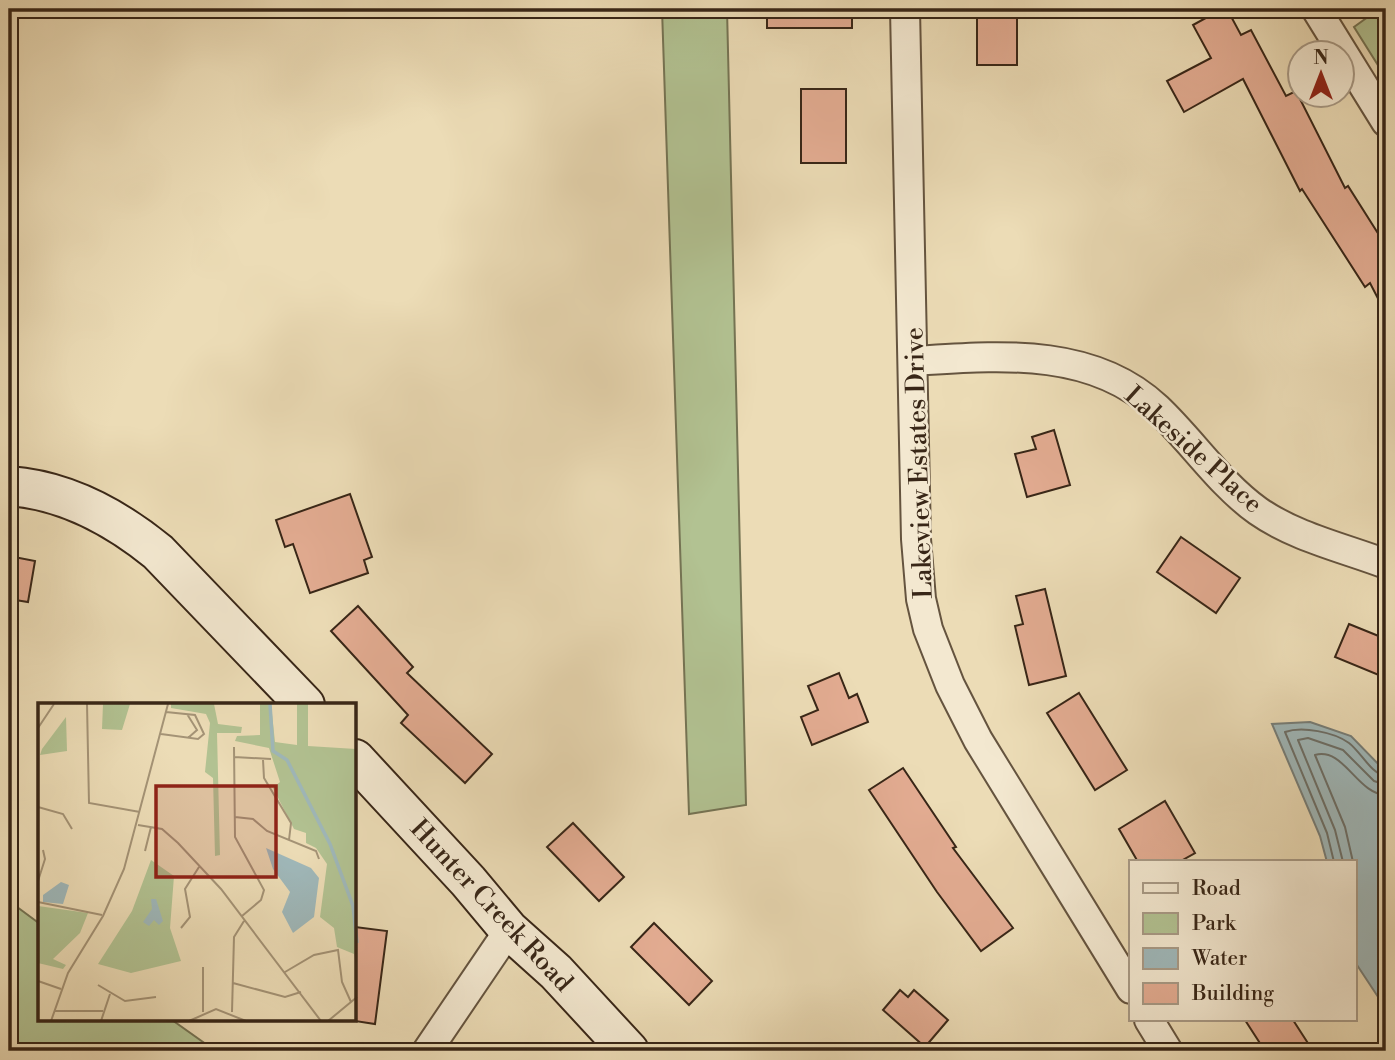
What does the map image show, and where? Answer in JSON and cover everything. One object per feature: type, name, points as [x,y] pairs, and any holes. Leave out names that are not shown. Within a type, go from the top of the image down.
[{"type":"main road","points":[[9,486],[75,502],[133,532],[158,552],[303,703]]},
{"type":"main road","name":"Hunter Creek Road","points":[[357,761],[468,881],[509,930],[556,972],[629,1051]]},
{"type":"street","name":"Lakeview Estates Drive","points":[[905,9],[915,538],[921,599],[937,658],[978,740],[1129,986]]},
{"type":"street","points":[[1315,9],[1386,122]]},
{"type":"street","name":"Lakeside Place","points":[[913,360],[990,356],[1046,360],[1076,364],[1104,374],[1130,387],[1154,406],[1236,493],[1260,512],[1287,527],[1386,564]]},
{"type":"street","points":[[427,1051],[509,930]]},
{"type":"street","points":[[1150,1021],[1168,1051]]},
{"type":"green space","points":[[662,9],[727,9],[746,805],[689,814]]},
{"type":"green space","points":[[1379,9],[1386,9],[1386,78],[1354,27]]},
{"type":"green space","points":[[9,901],[38,923],[38,1021],[173,1021],[210,1047],[210,1051],[9,1051]]},
{"type":"water","points":[[1310,722],[1351,736],[1386,772],[1386,1009],[1356,964],[1356,860],[1326,860],[1320,836],[1272,724]]},
{"type":"building","points":[[767,9],[852,9],[852,28],[767,28]]},
{"type":"building","points":[[977,9],[1017,9],[1017,65],[977,65]]},
{"type":"building","points":[[1222,9],[1227,9],[1241,35],[1251,30],[1286,96],[1286,108],[1305,108],[1345,188],[1348,186],[1386,246],[1386,314],[1370,283],[1365,287],[1302,189],[1300,191],[1243,79],[1184,112],[1167,81],[1211,58],[1193,25]]},
{"type":"building","points":[[801,89],[846,89],[846,163],[801,163]]},
{"type":"building","points":[[1054,430],[1070,485],[1027,497],[1015,454],[1036,449],[1032,437]]},
{"type":"building","points":[[350,494],[372,557],[364,560],[368,573],[310,593],[293,544],[285,547],[276,520]]},
{"type":"building","points":[[1181,537],[1240,578],[1216,613],[1157,572]]},
{"type":"building","points":[[9,556],[35,561],[28,602],[9,599]]},
{"type":"building","points":[[1045,589],[1066,676],[1029,685],[1015,626],[1023,624],[1016,596]]},
{"type":"building","points":[[358,606],[413,667],[407,673],[492,754],[465,783],[401,723],[408,715],[331,631]]},
{"type":"building","points":[[1349,624],[1386,639],[1386,678],[1335,657]]},
{"type":"building","points":[[839,673],[849,698],[857,694],[868,722],[812,745],[801,717],[818,710],[808,686]]},
{"type":"building","points":[[1079,693],[1127,770],[1095,790],[1047,713]]},
{"type":"building","points":[[903,768],[956,847],[953,848],[1013,928],[981,951],[937,892],[869,790]]},
{"type":"building","points":[[1165,801],[1195,853],[1183,860],[1137,860],[1119,829]]},
{"type":"building","points":[[573,823],[624,877],[599,901],[547,847]]},
{"type":"building","points":[[654,923],[712,981],[689,1005],[631,947]]},
{"type":"building","points":[[357,927],[387,931],[375,1024],[355,1021]]},
{"type":"building","points":[[900,990],[908,997],[914,990],[948,1020],[925,1047],[883,1010]]},
{"type":"building","points":[[1246,1021],[1294,1021],[1313,1051],[1265,1051]]}]
